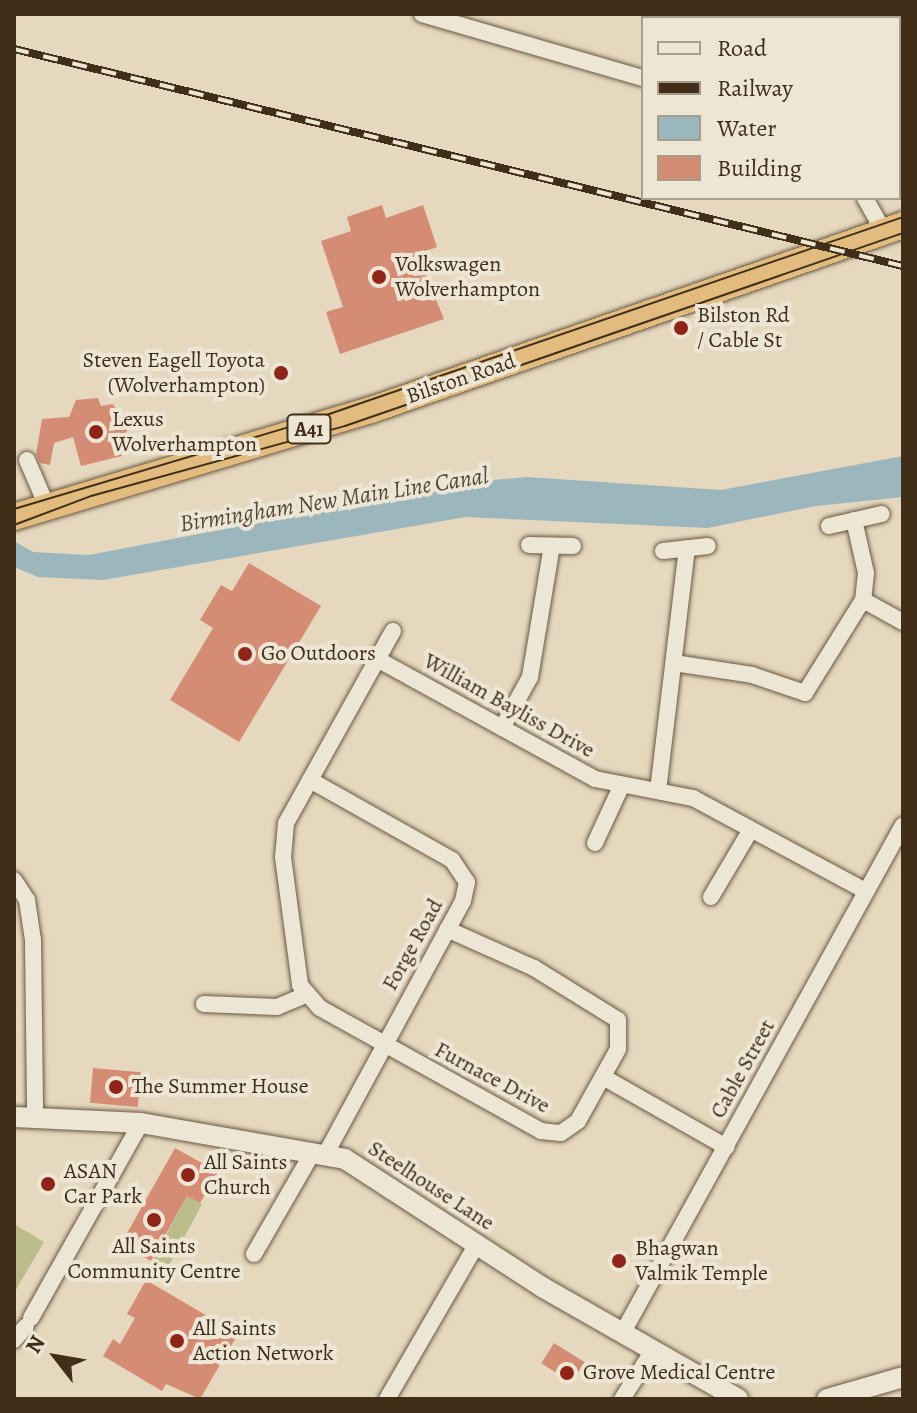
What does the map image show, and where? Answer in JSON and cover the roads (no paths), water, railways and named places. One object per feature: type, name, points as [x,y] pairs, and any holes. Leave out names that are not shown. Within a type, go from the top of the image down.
[{"type":"highway","name":"Bilston Road","points":[[14,517],[46,504],[371,410],[893,228]]},
{"type":"street","points":[[422,14],[641,77]]},
{"type":"street","points":[[867,200],[893,228]]},
{"type":"street","points":[[27,460],[46,504]]},
{"type":"street","points":[[829,526],[882,514]]},
{"type":"street","points":[[674,663],[752,675],[805,693],[863,600],[866,573],[854,520]]},
{"type":"street","points":[[529,545],[573,546]]},
{"type":"street","points":[[502,728],[530,677],[552,546]]},
{"type":"street","points":[[663,551],[708,546]]},
{"type":"street","points":[[658,791],[687,549]]},
{"type":"street","points":[[863,600],[903,622]]},
{"type":"street","points":[[305,995],[283,836],[310,780],[393,631]]},
{"type":"street","name":"William Bayliss Drive","points":[[377,659],[620,789],[658,791],[693,798],[866,891]]},
{"type":"street","name":"Forge Road","points":[[254,1254],[320,1152],[384,1044],[466,892],[461,868],[310,780]]},
{"type":"street","points":[[595,843],[620,789]]},
{"type":"street","name":"Cable Street","points":[[622,1334],[903,825]]},
{"type":"street","points":[[711,897],[750,831]]},
{"type":"street","points":[[14,880],[27,900],[33,940],[24,1116]]},
{"type":"street","name":"Furnace Drive","points":[[384,1044],[553,1134],[578,1121],[603,1077],[621,1041],[612,1013],[447,929]]},
{"type":"street","points":[[204,1004],[277,1007],[305,995]]},
{"type":"street","points":[[305,995],[384,1044]]},
{"type":"street","points":[[603,1077],[726,1147]]},
{"type":"street","name":"Steelhouse Lane","points":[[24,1116],[141,1123],[320,1152],[365,1168],[477,1244],[622,1334],[738,1399]]},
{"type":"street","points":[[14,1340],[29,1322],[141,1123]]},
{"type":"street","points":[[387,1399],[477,1244]]},
{"type":"street","points":[[622,1399],[652,1352]]},
{"type":"street","points":[[827,1399],[903,1377]]},
{"type":"water","points":[[903,456],[903,497],[816,506],[708,528],[466,517],[103,580],[38,577],[14,567],[14,541],[33,552],[89,555],[469,482],[527,477],[721,490]]},
{"type":"tram line","points":[[14,509],[306,422],[903,217]]},
{"type":"tram line","points":[[14,525],[91,496],[345,426],[903,233]]},
{"type":"railway","points":[[14,49],[903,266]]},
{"type":"place","name":"Volkswagen Wolverhampton","points":[[379,277]]},
{"type":"place","name":"Bilston Rd / Cable St","points":[[681,328]]},
{"type":"place","name":"Steven Eagell Toyota (Wolverhampton)","points":[[281,373]]},
{"type":"place","name":"Lexus Wolverhampton","points":[[96,432]]},
{"type":"place","name":"Go Outdoors","points":[[245,654]]},
{"type":"place","name":"The Summer House","points":[[116,1087]]},
{"type":"place","name":"All Saints Church","points":[[188,1175]]},
{"type":"place","name":"ASAN Car Park","points":[[48,1184]]},
{"type":"place","name":"All Saints Community Centre","points":[[154,1220]]},
{"type":"place","name":"Bhagwan Valmik Temple","points":[[619,1261]]},
{"type":"place","name":"All Saints Action Network","points":[[177,1341]]},
{"type":"place","name":"Grove Medical Centre","points":[[567,1373]]},
{"type":"water label","name":"Birmingham New Main Line Canal","points":[[334,500]]}]
